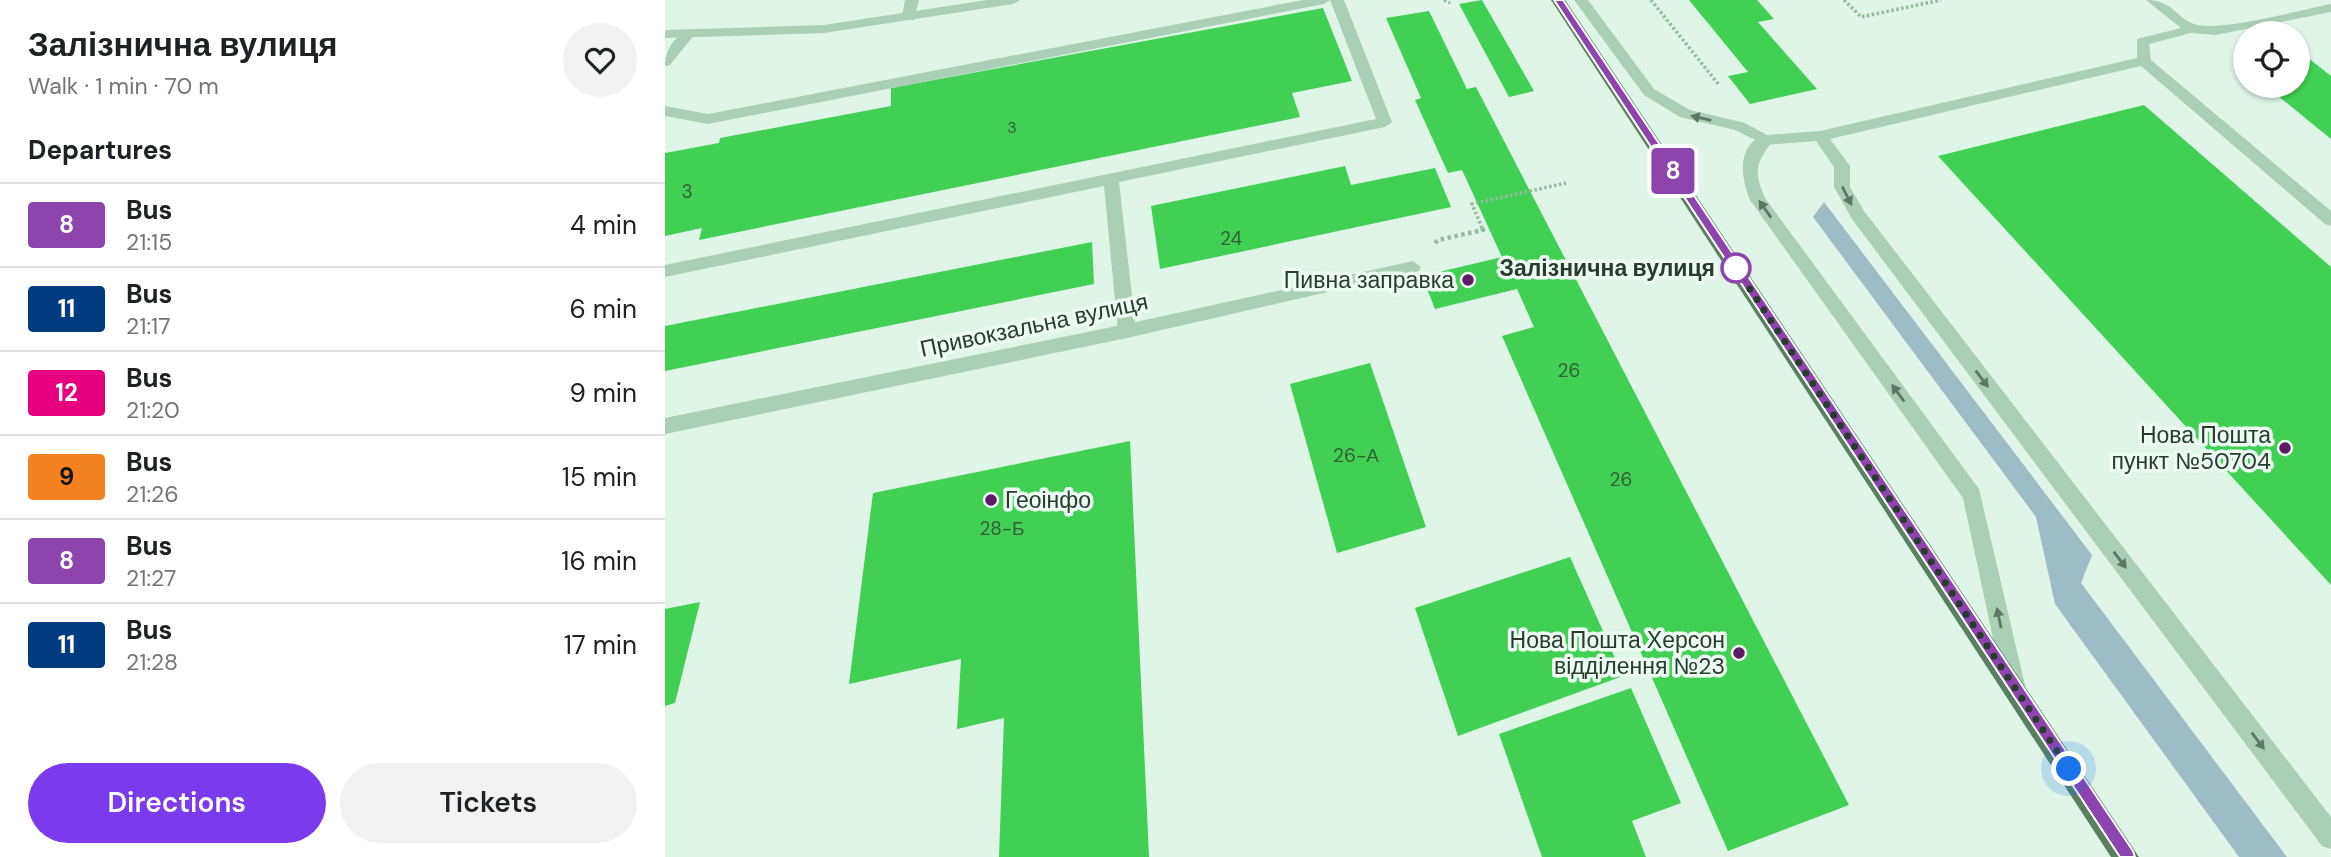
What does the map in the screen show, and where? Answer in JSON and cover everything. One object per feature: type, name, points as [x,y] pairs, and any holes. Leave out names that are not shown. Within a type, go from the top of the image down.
[{"type":"main road","points":[[1558,0],[2014,685],[2123,856]]},
{"type":"street","points":[[909,17],[912,0]]},
{"type":"street","points":[[665,34],[824,29],[1013,0]]},
{"type":"street","points":[[665,111],[708,119],[1324,0]]},
{"type":"street","points":[[665,271],[1385,122],[1337,0]]},
{"type":"street","points":[[1581,0],[1649,92],[1685,114],[1740,126],[1765,140],[1820,136],[2144,61]]},
{"type":"street","points":[[2153,0],[2191,29]]},
{"type":"street","points":[[2331,8],[2216,31],[2191,29],[2142,42],[2144,61],[2331,220]]},
{"type":"street","points":[[665,62],[687,35]]},
{"type":"street","points":[[1820,136],[1842,166],[1842,187],[1858,215],[2331,837]]},
{"type":"street","points":[[1765,140],[1748,164],[1749,178],[1758,200],[1972,495],[2014,685]]},
{"type":"street","points":[[1111,178],[1127,331]]},
{"type":"street","name":"Привокзальна вулиця","points":[[665,426],[1127,331],[1413,267]]},
{"type":"path","points":[[1444,0],[1450,3]]},
{"type":"path","points":[[1651,0],[1720,86]]},
{"type":"path","points":[[1844,0],[1861,18],[1941,0]]},
{"type":"path","points":[[1413,267],[1438,240],[1483,230],[1472,204],[1566,183]]},
{"type":"shaded area","points":[[1824,202],[2092,555],[2081,583],[2287,857],[2239,857],[2055,604],[2036,517],[1813,217]]},
{"type":"building","points":[[1482,0],[1534,91],[1509,97],[1459,4]]},
{"type":"building","points":[[1689,0],[1757,0],[1774,19],[1758,22],[1817,89],[1750,104],[1728,76],[1748,72]]},
{"type":"building","points":[[1323,8],[1352,81],[1292,93],[1300,117],[699,240],[702,228],[665,236],[665,153],[719,143],[720,138],[891,106],[891,88]]},
{"type":"building","points":[[1429,11],[1467,89],[1476,87],[1849,805],[1728,851],[1502,336],[1534,327],[1517,289],[1435,309],[1422,276],[1502,257],[1462,170],[1448,173],[1415,100],[1421,98],[1386,18]]},
{"type":"building","points":[[2310,59],[2331,76],[2331,139],[2281,98],[2310,98]]},
{"type":"building","points":[[2144,105],[2331,267],[2331,585],[1938,156]]},
{"type":"building","points":[[1345,166],[1351,185],[1435,168],[1451,207],[1160,269],[1151,206]]},
{"type":"building","points":[[1092,242],[1094,284],[665,371],[665,326]]},
{"type":"building","points":[[1370,363],[1426,527],[1337,553],[1290,384]]},
{"type":"building","points":[[1130,441],[1149,857],[999,857],[1004,718],[957,729],[961,659],[849,684],[873,493]]},
{"type":"building","points":[[1570,557],[1623,676],[1458,736],[1415,608]]},
{"type":"building","points":[[700,602],[675,703],[665,706],[665,609]]},
{"type":"building","points":[[1631,688],[1681,803],[1632,821],[1646,857],[1542,857],[1499,734]]},
{"type":"bus line","name":"8","points":[[1558,0],[2126,857]]},
{"type":"place","name":"Залізнична вулиця","points":[[1736,268]]},
{"type":"place","name":"Пивна заправка","points":[[1468,280]]},
{"type":"place","name":"Нова Пошта пункт №50704","points":[[2285,448]]},
{"type":"place","name":"Геоінфо","points":[[991,500]]},
{"type":"place","name":"Нова Пошта Херсон відділення №23","points":[[1739,653]]},
{"type":"route","points":[[1736,268],[2069,769]]}]
